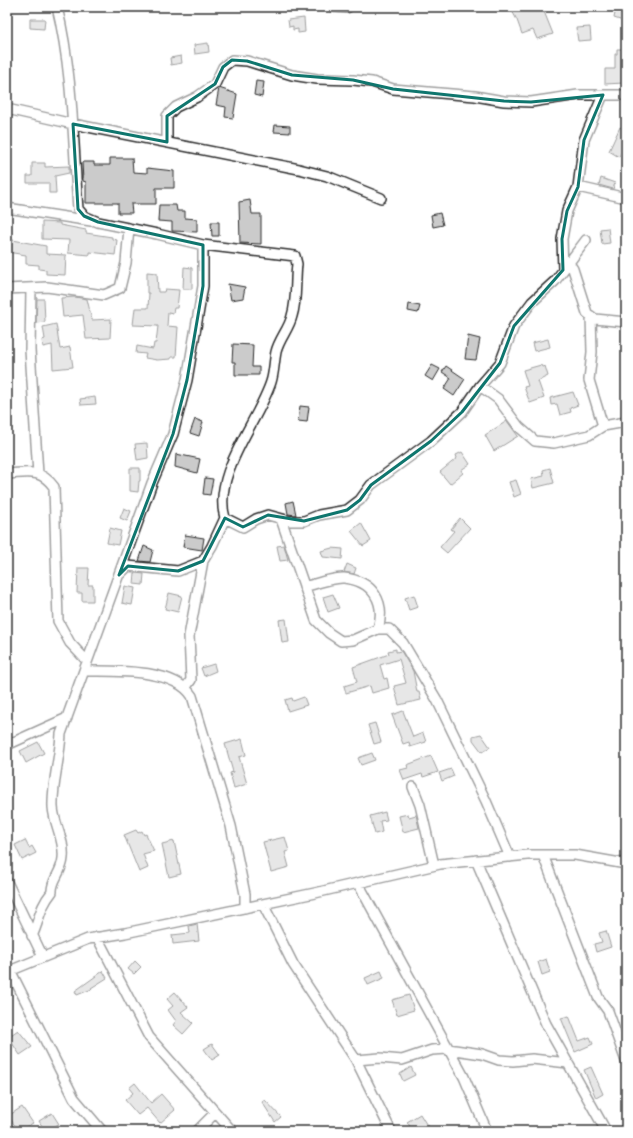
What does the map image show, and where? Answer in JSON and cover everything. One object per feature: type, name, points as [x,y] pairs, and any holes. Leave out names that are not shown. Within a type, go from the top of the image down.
[{"type":"street","points":[[57,7],[61,25],[73,124],[78,209],[84,216],[98,222]]},
{"type":"street","points":[[334,7],[346,8]]},
{"type":"street","points":[[167,142],[167,116],[176,107],[197,97],[215,84],[223,67],[232,60],[247,61],[292,76],[372,82],[393,89],[475,96],[504,101],[531,102],[578,95],[626,95]]},
{"type":"street","points":[[566,267],[562,239],[568,211],[578,187],[584,140],[603,95]]},
{"type":"street","points":[[7,109],[327,176],[381,198]]},
{"type":"street","points":[[578,187],[626,198]]},
{"type":"street","points":[[7,208],[98,222],[203,245],[281,253],[295,256],[297,264],[292,316],[276,350],[271,382],[238,448],[227,475],[222,509],[225,518],[212,546],[202,561],[189,636],[192,680],[186,687]]},
{"type":"street","points":[[7,289],[47,287],[104,295],[120,288],[126,263],[129,228]]},
{"type":"street","points":[[225,518],[243,527],[256,519],[268,515],[281,519],[304,522],[319,515],[347,510],[360,500],[371,485],[431,441],[457,417],[480,386],[500,363],[514,326],[532,302],[555,281],[586,240]]},
{"type":"street","points":[[32,936],[42,905],[52,892],[51,885],[60,873],[64,859],[64,848],[53,815],[61,734],[161,459],[172,434],[187,380],[203,286],[203,245]]},
{"type":"street","points":[[566,267],[573,269],[587,313],[596,320],[626,322]]},
{"type":"street","points":[[31,288],[30,350],[38,474]]},
{"type":"street","points":[[591,316],[592,352],[590,380],[603,426]]},
{"type":"street","points":[[480,386],[498,399],[519,427],[535,441],[554,444],[589,435],[603,426],[626,422]]},
{"type":"street","points":[[7,474],[38,474],[46,477],[54,487],[58,621],[70,643],[87,660]]},
{"type":"street","points":[[281,519],[316,620],[328,633],[341,641],[353,640],[378,629],[389,629],[397,636],[431,689],[486,802],[510,857]]},
{"type":"street","points":[[119,575],[128,566],[178,571],[202,561]]},
{"type":"street","points":[[304,586],[343,578],[360,582],[373,591],[380,605],[381,618],[378,629]]},
{"type":"street","points":[[84,671],[130,671],[174,680],[186,687],[192,696],[231,826],[244,894],[245,908]]},
{"type":"street","points":[[7,745],[67,718]]},
{"type":"street","points":[[413,787],[420,804],[434,865]]},
{"type":"street","points":[[543,855],[598,997],[608,1011],[626,1061]]},
{"type":"street","points":[[102,1131],[74,1098],[9,971],[88,939],[245,908],[434,865],[543,855],[575,855],[626,864]]},
{"type":"street","points":[[476,860],[544,1017],[606,1131]]},
{"type":"street","points":[[7,882],[43,957]]},
{"type":"street","points":[[358,883],[464,1077],[487,1131]]},
{"type":"street","points":[[263,904],[293,964],[356,1060],[391,1131]]},
{"type":"street","points":[[97,937],[149,1037],[232,1131]]},
{"type":"street","points":[[356,1060],[402,1060],[432,1050],[448,1049],[482,1054],[499,1060],[513,1061],[532,1059],[568,1063]]},
{"type":"street","points":[[197,1131],[215,1113]]},
{"type":"path","points":[[7,80],[7,109]]},
{"type":"highlighted area","points":[[232,60],[247,61],[292,75],[353,80],[393,89],[504,101],[531,102],[603,95],[584,140],[578,187],[567,211],[562,239],[563,270],[514,326],[500,363],[462,412],[431,441],[371,485],[360,500],[347,510],[304,521],[268,515],[243,527],[225,518],[203,561],[178,571],[128,566],[119,575],[173,434],[187,380],[203,286],[203,245],[98,222],[84,216],[78,209],[73,124],[167,142],[167,116],[215,84],[223,67]]},
{"type":"building","points":[[510,7],[533,7],[535,12],[543,9],[553,34],[537,39],[533,30],[522,34]]},
{"type":"building","points":[[616,8],[626,10],[626,22],[614,18]]},
{"type":"building","points":[[304,18],[305,32],[298,33],[298,29],[293,30],[293,26],[289,27],[288,20]]},
{"type":"building","points":[[30,19],[45,19],[44,29],[30,28]]},
{"type":"building","points":[[590,27],[591,40],[578,41],[576,28]]},
{"type":"building","points":[[208,43],[209,52],[195,54],[194,45]]},
{"type":"building","points":[[617,49],[626,49],[626,66],[623,66],[624,83],[605,84],[605,69],[615,69],[615,54],[617,54]]},
{"type":"building","points":[[181,56],[182,63],[171,65],[170,58]]},
{"type":"building","points":[[256,81],[264,82],[262,97],[254,95]]},
{"type":"building","points":[[219,88],[237,94],[233,118],[225,117],[226,107],[216,105]]},
{"type":"building","points":[[275,125],[290,126],[290,133],[274,132]]},
{"type":"building","points":[[620,127],[626,130],[626,143],[619,157],[609,151]]},
{"type":"building","points":[[110,158],[132,158],[133,172],[147,173],[147,168],[174,171],[174,188],[156,188],[156,204],[131,204],[132,213],[118,213],[118,203],[86,203],[86,182],[83,181],[82,162],[94,162],[94,165],[110,165]]},
{"type":"building","points":[[32,163],[45,163],[45,167],[69,166],[69,173],[55,176],[56,193],[49,193],[49,183],[27,183],[27,176],[32,176]]},
{"type":"building","points":[[601,178],[615,183],[613,189],[599,185]]},
{"type":"building","points":[[250,200],[252,214],[261,214],[261,244],[240,243],[239,202]]},
{"type":"building","points":[[159,205],[176,205],[177,211],[185,211],[185,218],[197,219],[197,232],[172,231],[172,222],[158,221]]},
{"type":"building","points":[[440,213],[443,225],[433,227],[431,215]]},
{"type":"building","points":[[42,222],[60,223],[60,225],[86,230],[86,233],[112,237],[112,239],[117,240],[115,255],[90,252],[90,255],[68,253],[69,240],[42,239]]},
{"type":"building","points":[[211,222],[219,222],[219,236],[212,236]]},
{"type":"building","points":[[608,228],[610,243],[602,244],[600,229]]},
{"type":"building","points":[[7,239],[46,246],[46,254],[66,255],[65,275],[46,274],[46,270],[39,269],[39,265],[26,264],[26,255],[7,252]]},
{"type":"building","points":[[184,267],[192,268],[192,289],[183,289]]},
{"type":"building","points":[[147,272],[157,273],[158,292],[164,292],[165,289],[179,290],[177,308],[174,308],[173,313],[168,312],[167,326],[178,327],[176,357],[171,357],[171,359],[157,360],[145,358],[146,354],[136,353],[137,346],[153,349],[154,343],[156,343],[158,326],[133,325],[135,308],[148,308],[149,293],[147,293]]},
{"type":"building","points":[[228,284],[245,287],[243,298],[231,300]]},
{"type":"building","points":[[75,297],[87,299],[92,320],[111,319],[110,338],[86,339],[83,315],[63,317],[61,298]]},
{"type":"building","points":[[37,299],[44,299],[45,322],[36,323]]},
{"type":"building","points":[[409,304],[420,306],[418,313],[408,311]]},
{"type":"building","points":[[56,324],[60,349],[70,347],[73,367],[53,369],[52,345],[43,347],[42,340],[45,339],[43,327]]},
{"type":"building","points":[[468,336],[480,339],[476,360],[465,359]]},
{"type":"building","points":[[548,339],[550,347],[534,351],[532,343]]},
{"type":"building","points":[[233,344],[253,345],[252,367],[259,367],[259,375],[235,375],[235,362],[232,362]]},
{"type":"building","points":[[432,365],[440,369],[433,381],[425,376]]},
{"type":"building","points":[[541,365],[542,367],[545,366],[548,376],[538,381],[544,398],[530,403],[524,387],[528,386],[523,370]]},
{"type":"building","points":[[446,366],[465,379],[454,396],[444,389],[451,378],[442,372]]},
{"type":"building","points":[[573,392],[578,405],[570,408],[571,412],[560,415],[557,404],[551,405],[550,398]]},
{"type":"building","points":[[95,397],[96,404],[81,405],[80,399]]},
{"type":"building","points":[[300,406],[309,407],[307,422],[298,421]]},
{"type":"building","points":[[195,419],[203,422],[199,436],[190,433]]},
{"type":"building","points":[[507,421],[518,436],[494,451],[485,435]]},
{"type":"building","points":[[147,443],[148,458],[137,460],[135,444]]},
{"type":"building","points":[[462,452],[470,464],[461,470],[463,473],[450,484],[440,472],[457,458],[456,455]]},
{"type":"building","points":[[176,454],[200,459],[197,473],[175,467]]},
{"type":"building","points":[[130,468],[140,468],[138,492],[130,491]]},
{"type":"building","points":[[550,468],[554,483],[533,488],[531,479],[544,476],[543,470]]},
{"type":"building","points":[[205,478],[213,479],[210,495],[203,494]]},
{"type":"building","points":[[516,480],[521,494],[514,497],[509,482]]},
{"type":"building","points":[[293,501],[296,515],[288,514],[286,503]]},
{"type":"building","points":[[124,508],[131,511],[127,521],[120,518]]},
{"type":"building","points":[[460,518],[470,528],[447,553],[440,547],[454,531],[451,529]]},
{"type":"building","points":[[361,523],[371,541],[363,546],[351,531]]},
{"type":"building","points":[[110,528],[121,531],[118,545],[107,543]]},
{"type":"building","points":[[185,535],[204,538],[202,550],[183,547]]},
{"type":"building","points":[[284,545],[288,560],[280,561],[277,546]]},
{"type":"building","points":[[144,546],[153,550],[150,562],[139,561]]},
{"type":"building","points":[[332,548],[343,549],[342,559],[323,557],[321,551]]},
{"type":"building","points":[[347,564],[356,568],[354,574],[344,572]]},
{"type":"building","points":[[78,568],[89,568],[88,585],[93,585],[93,601],[82,601],[82,593],[77,593]]},
{"type":"building","points":[[135,573],[144,574],[143,585],[134,584]]},
{"type":"building","points":[[125,586],[135,588],[132,605],[122,603]]},
{"type":"building","points":[[169,593],[182,596],[178,612],[165,609]]},
{"type":"building","points":[[333,594],[339,608],[328,612],[323,597]]},
{"type":"building","points":[[414,595],[418,607],[409,610],[405,598]]},
{"type":"building","points":[[286,619],[289,642],[282,643],[279,620]]},
{"type":"building","points":[[396,649],[396,652],[401,651],[413,671],[417,692],[419,692],[421,700],[399,705],[394,686],[406,683],[399,659],[380,665],[384,679],[387,678],[389,688],[372,693],[370,686],[346,693],[344,686],[357,682],[353,667],[389,654],[388,651]]},
{"type":"building","points":[[214,664],[216,671],[204,676],[201,668]]},
{"type":"building","points":[[304,697],[307,705],[288,711],[285,700],[292,698],[293,701]]},
{"type":"building","points":[[403,711],[413,737],[423,733],[426,742],[410,747],[409,742],[403,744],[392,715]]},
{"type":"building","points":[[375,723],[381,742],[374,744],[368,725]]},
{"type":"building","points":[[481,734],[490,747],[482,752],[473,740],[473,736]]},
{"type":"building","points":[[242,739],[246,755],[239,757],[247,784],[234,788],[230,773],[233,772],[225,744]]},
{"type":"building","points":[[38,742],[44,753],[26,763],[20,751]]},
{"type":"building","points":[[372,753],[375,760],[361,765],[358,758]]},
{"type":"building","points":[[431,756],[438,772],[423,777],[422,774],[404,780],[400,770],[408,768],[407,765]]},
{"type":"building","points":[[451,769],[454,776],[442,781],[439,773]]},
{"type":"building","points":[[385,812],[387,820],[380,821],[382,832],[375,834],[370,816]]},
{"type":"building","points":[[408,814],[409,817],[416,815],[419,828],[403,832],[399,816]]},
{"type":"building","points":[[136,830],[138,833],[142,831],[144,835],[146,834],[154,851],[143,854],[148,868],[139,872],[124,835]]},
{"type":"building","points":[[285,837],[289,851],[285,852],[289,867],[271,872],[263,842]]},
{"type":"building","points":[[25,840],[29,848],[32,846],[36,853],[22,860],[15,845]]},
{"type":"building","points":[[174,841],[181,874],[169,877],[162,844]]},
{"type":"building","points":[[197,924],[199,941],[173,944],[172,935],[190,933],[189,926]]},
{"type":"building","points":[[606,931],[611,947],[596,952],[594,944],[602,942],[599,933]]},
{"type":"building","points":[[546,959],[550,972],[542,975],[538,962]]},
{"type":"building","points":[[135,961],[141,967],[134,974],[128,969]]},
{"type":"building","points":[[103,971],[107,978],[91,988],[92,989],[77,995],[75,991]]},
{"type":"building","points":[[381,971],[384,978],[368,985],[365,978]]},
{"type":"building","points":[[175,992],[188,1007],[181,1012],[193,1023],[183,1034],[173,1025],[176,1021],[168,1010],[173,1006],[167,999]]},
{"type":"building","points":[[409,995],[414,1010],[397,1015],[392,1000]]},
{"type":"building","points":[[569,1016],[579,1041],[590,1037],[593,1044],[575,1052],[561,1018]]},
{"type":"building","points":[[18,1030],[32,1047],[20,1055],[8,1037]]},
{"type":"building","points":[[212,1044],[220,1055],[212,1060],[204,1049]]},
{"type":"building","points":[[411,1067],[415,1075],[403,1081],[400,1074]]},
{"type":"building","points":[[591,1067],[603,1094],[596,1098],[584,1070]]},
{"type":"building","points":[[135,1083],[151,1103],[161,1094],[175,1110],[160,1123],[147,1108],[138,1115],[125,1100],[133,1093],[129,1088]]},
{"type":"building","points":[[265,1100],[281,1117],[275,1122],[262,1102]]},
{"type":"building","points":[[22,1107],[33,1123],[19,1131],[8,1116]]},
{"type":"building","points":[[52,1113],[59,1124],[45,1131],[39,1121]]},
{"type":"building","points":[[420,1114],[430,1131],[413,1131],[407,1122]]}]
